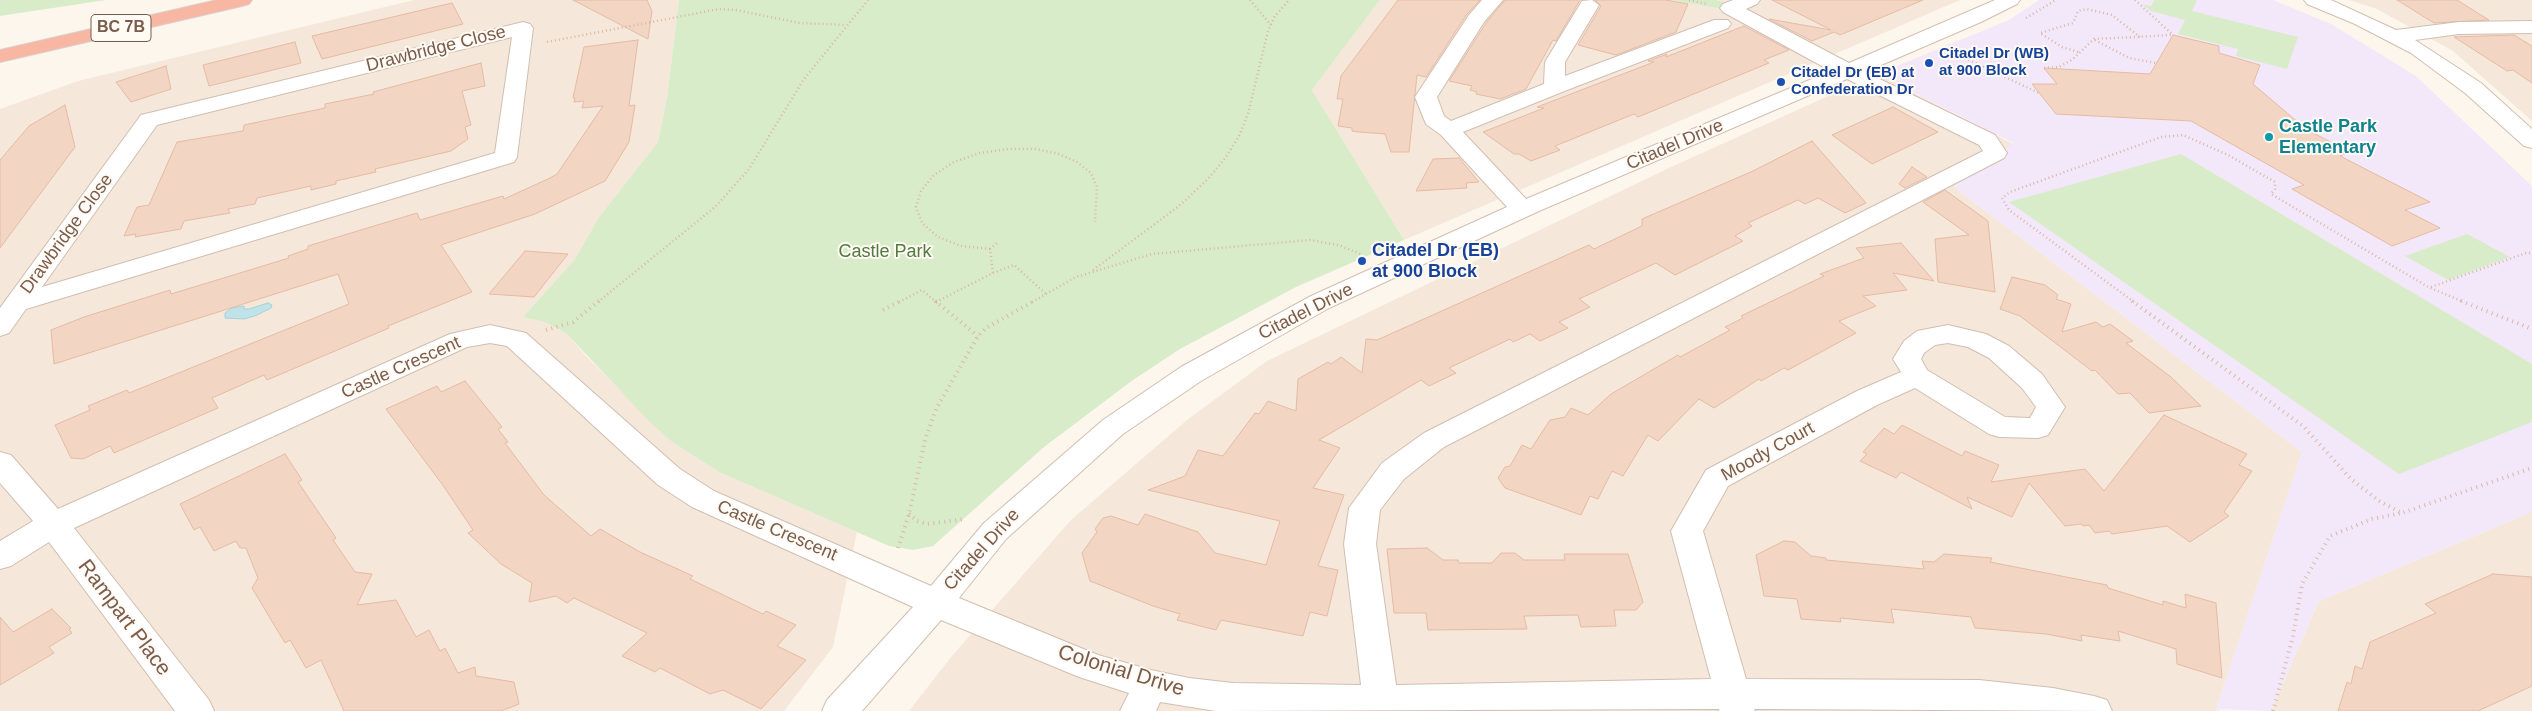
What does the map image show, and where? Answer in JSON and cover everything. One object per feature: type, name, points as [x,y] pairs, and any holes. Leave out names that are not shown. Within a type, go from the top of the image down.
[{"type":"highway","name":"BC 7B","points":[[0,43],[193,0]]},
{"type":"highway","name":"BC 7B","points":[[0,56],[242,0]]},
{"type":"street","points":[[1493,0],[1476,19],[1426,97],[1434,119],[1449,130],[1492,180],[1523,210]]},
{"type":"street","points":[[1381,700],[1360,544],[1365,508],[1393,471],[1434,440],[1996,153],[1987,140],[1849,72],[1730,8],[1750,0]]},
{"type":"street","name":"Citadel Drive","points":[[840,711],[936,603],[995,531],[1113,426],[1191,374],[1320,302],[1523,210],[1849,72],[1974,18],[2010,0]]},
{"type":"street","points":[[2314,0],[2395,36],[2454,73],[2532,141]]},
{"type":"street","points":[[1554,87],[1555,62],[1589,5]]},
{"type":"street","points":[[1449,130],[1554,87],[1721,24]]},
{"type":"street","name":"Drawbridge Close","points":[[0,327],[17,303],[149,120],[523,28],[506,157],[17,303]]},
{"type":"street","points":[[2395,36],[2459,28],[2532,28]]},
{"type":"street","name":"Castle Crescent","points":[[0,557],[53,524],[460,340],[490,334],[516,339],[669,477],[703,499],[880,576],[936,603]]},
{"type":"street","name":"Moody Court","points":[[1734,703],[1687,531],[1717,478],[1867,398],[1917,376]]},
{"type":"street","points":[[0,464],[53,524]]},
{"type":"street","name":"Rampart Place","points":[[53,524],[196,711]]},
{"type":"street","name":"Colonial Drive","points":[[936,603],[1091,666],[1144,698],[1190,693],[1233,698],[1734,703],[1979,695],[2053,703],[2094,711]]},
{"type":"path","points":[[516,339],[573,322],[715,207],[749,169],[790,99],[868,0]]},
{"type":"path","points":[[1250,0],[1271,25]]},
{"type":"path","points":[[1091,271],[1179,206],[1208,179],[1226,157],[1239,136],[1248,114],[1258,79],[1264,43],[1271,25],[1289,0]]},
{"type":"path","points":[[2044,68],[2058,68],[2073,59],[2078,52],[2088,46],[2094,39],[2166,37],[2173,35],[2135,0]]},
{"type":"path","points":[[521,47],[719,9],[736,10],[799,23],[847,26]]},
{"type":"path","points":[[2078,52],[2062,47],[2040,33],[2073,23],[2078,11],[2087,9],[2112,15],[2140,37]]},
{"type":"path","points":[[2094,39],[2129,58],[2156,63]]},
{"type":"path","points":[[1954,53],[2039,93]]},
{"type":"path","points":[[2402,513],[2379,501],[2351,479],[2303,426],[2009,210],[2002,198],[2010,192],[2161,137],[2183,135],[2228,155],[2275,182],[2275,189],[2271,194],[2430,288],[2532,329]]},
{"type":"path","points":[[990,250],[961,246],[938,237],[922,223],[916,207],[921,191],[934,175],[954,162],[980,153],[1008,149],[1036,149],[1059,154],[1078,162],[1091,174],[1097,187],[1095,222]]},
{"type":"path","points":[[898,548],[925,440],[936,410],[978,336],[986,328],[1076,277],[1152,254],[1290,241],[1324,242],[1352,249],[1368,258]]},
{"type":"path","points":[[993,273],[990,250],[997,242]]},
{"type":"path","points":[[2430,288],[2526,253],[2532,253]]},
{"type":"path","points":[[936,302],[993,273],[1014,265],[1046,294]]},
{"type":"path","points":[[883,310],[922,290],[978,336]]},
{"type":"path","points":[[2273,711],[2293,636],[2302,584],[2330,536],[2372,519],[2402,513],[2532,468]]},
{"type":"path","points":[[908,514],[918,521],[927,524],[969,518]]},
{"type":"shaded area","points":[[414,0],[679,0],[667,98],[658,142],[599,217],[575,259],[523,317],[545,322],[566,333],[586,356],[672,442],[719,472],[857,532],[833,647],[784,711],[0,711],[0,109],[78,81]]},
{"type":"shaded area","points":[[1380,0],[1671,0],[1721,9],[1724,2],[1716,0],[1960,0],[1404,240],[1312,90]]},
{"type":"shaded area","points":[[2039,0],[2273,0],[2331,24],[2416,76],[2532,186],[2532,512],[2319,601],[2271,711],[2216,709],[2302,452],[1954,187],[2013,143],[1877,74],[2009,20]]},
{"type":"shaded area","points":[[2349,0],[2532,0],[2532,121],[2453,51],[2377,9]]},
{"type":"shaded area","points":[[1877,74],[2013,144],[1954,187],[2302,452],[2216,709],[2221,711],[909,711],[951,657],[1071,520],[1187,420],[1267,361],[1671,167]]},
{"type":"shaded area","points":[[2532,512],[2532,711],[2271,711],[2319,601]]},
{"type":"green space","points":[[0,0],[106,0],[0,16]]},
{"type":"green space","name":"Castle Park","points":[[679,0],[1380,0],[1312,90],[1404,240],[1296,287],[1180,349],[1133,380],[1044,447],[933,546],[913,550],[889,546],[719,472],[672,442],[647,419],[566,333],[545,322],[523,317],[575,259],[599,217],[658,142],[667,98]]},
{"type":"green space","points":[[1671,0],[1716,0],[1724,2],[1722,9]]},
{"type":"green space","points":[[2154,0],[2197,0],[2192,11],[2298,37],[2287,69],[2236,56],[2238,49],[2178,34],[2185,20],[2151,11],[2142,4],[2151,6]]},
{"type":"green space","points":[[2181,154],[2532,364],[2532,422],[2399,474],[2009,202]]},
{"type":"green space","points":[[2467,234],[2510,257],[2448,280],[2405,256]]},
{"type":"water","points":[[268,303],[272,305],[271,308],[257,315],[245,319],[225,318],[225,313],[232,308],[244,306],[244,309],[249,309]]},
{"type":"building","points":[[573,0],[647,0],[652,11],[648,39]]},
{"type":"building","points":[[1398,0],[1480,0],[1467,14],[1426,77],[1417,75],[1409,152],[1391,152],[1385,134],[1352,131],[1352,128],[1338,126],[1343,99],[1337,99],[1341,76]]},
{"type":"building","points":[[1505,0],[1580,0],[1556,41],[1553,40],[1526,89],[1500,99],[1476,94],[1477,92],[1470,90],[1472,86],[1449,81],[1486,23]]},
{"type":"building","points":[[1595,0],[1666,0],[1688,4],[1676,32],[1616,55],[1578,45],[1601,6]]},
{"type":"building","points":[[1772,0],[1923,0],[1840,35],[1834,32],[1812,41],[1769,19],[1831,30]]},
{"type":"building","points":[[2397,0],[2457,0],[2489,20],[2434,23]]},
{"type":"building","points":[[452,3],[463,24],[322,59],[312,36]]},
{"type":"building","points":[[1744,26],[1789,50],[1764,60],[1769,63],[1638,117],[1634,114],[1555,146],[1560,150],[1531,161],[1519,154],[1514,154],[1483,132],[1544,108],[1537,107],[1654,62],[1648,61],[1667,54],[1666,57]]},
{"type":"building","name":"Castle Park Elementary","points":[[2173,35],[2219,46],[2219,53],[2260,65],[2253,84],[2307,130],[2351,152],[2340,156],[2430,202],[2405,210],[2440,228],[2392,246],[2292,189],[2304,185],[2191,121],[2056,114],[2032,84],[2057,84],[2044,68],[2150,74]]},
{"type":"building","points":[[2514,35],[2532,46],[2532,83],[2513,70],[2507,71],[2454,37]]},
{"type":"building","points":[[638,40],[629,106],[635,105],[629,142],[605,181],[535,214],[441,245],[472,292],[388,326],[389,328],[267,380],[264,375],[212,398],[218,408],[114,453],[110,446],[83,459],[71,458],[55,425],[90,410],[88,406],[127,390],[129,393],[349,304],[338,274],[54,364],[51,330],[84,317],[170,290],[171,294],[289,258],[288,256],[308,249],[308,246],[417,213],[420,220],[503,196],[504,199],[550,178],[557,174],[603,106],[582,108],[584,101],[574,102],[575,98],[573,98],[584,47]]},
{"type":"building","points":[[295,42],[301,63],[209,86],[203,65]]},
{"type":"building","points":[[481,63],[485,86],[462,91],[471,125],[465,127],[468,139],[451,151],[375,169],[376,172],[336,181],[336,184],[311,190],[311,186],[257,198],[255,204],[228,209],[230,213],[184,221],[181,229],[135,237],[136,234],[124,236],[137,207],[149,205],[177,142],[243,131],[244,125],[325,108],[325,104],[374,94],[373,92]]},
{"type":"building","points":[[166,66],[171,89],[131,102],[116,82]]},
{"type":"building","points":[[65,105],[75,147],[0,248],[0,160],[29,126]]},
{"type":"building","points":[[1893,107],[1938,132],[1872,164],[1832,135]]},
{"type":"building","points":[[1812,141],[1866,203],[1845,213],[1818,198],[1805,204],[1798,200],[1748,223],[1752,226],[1735,236],[1743,241],[1675,275],[1656,263],[1579,299],[1590,307],[1559,322],[1568,328],[1540,341],[1530,334],[1513,342],[1510,339],[1449,368],[1456,373],[1429,386],[1421,380],[1319,440],[1340,448],[1313,488],[1344,495],[1318,566],[1338,570],[1327,616],[1310,612],[1303,636],[1221,620],[1216,630],[1177,620],[1180,614],[1153,606],[1090,581],[1082,553],[1097,532],[1095,529],[1103,518],[1111,516],[1138,525],[1145,514],[1198,532],[1215,553],[1266,565],[1280,521],[1148,490],[1185,476],[1198,450],[1223,456],[1255,413],[1259,414],[1268,401],[1296,411],[1298,379],[1328,362],[1331,364],[1341,357],[1362,373],[1366,339],[1377,340],[1589,245],[1594,249],[1642,226],[1642,219],[1753,171]]},
{"type":"building","points":[[1459,158],[1479,182],[1466,183],[1467,188],[1416,191],[1433,159]]},
{"type":"building","points":[[1912,167],[1927,177],[1905,188],[1899,184]]},
{"type":"building","points":[[1945,190],[1988,221],[1995,292],[1938,282],[1935,239],[1969,235],[1923,202]]},
{"type":"building","points":[[1901,243],[1934,281],[1893,273],[1907,290],[1863,296],[1876,306],[1839,321],[1856,333],[1788,370],[1784,368],[1761,381],[1759,379],[1714,408],[1699,399],[1658,441],[1648,435],[1623,476],[1612,471],[1598,499],[1590,496],[1581,515],[1505,488],[1498,478],[1505,467],[1510,466],[1522,445],[1531,449],[1550,420],[1565,417],[1571,408],[1588,415],[1611,394],[1678,355],[1680,357],[1730,330],[1725,327],[1743,318],[1741,316],[1824,276],[1820,274],[1864,258],[1856,248]]},
{"type":"building","points":[[525,251],[568,254],[534,297],[489,294]]},
{"type":"building","points":[[2012,277],[2045,285],[2058,295],[2056,299],[2071,304],[2062,332],[2096,322],[2103,327],[2110,324],[2133,341],[2126,343],[2171,377],[2201,406],[2149,413],[2130,393],[2118,394],[2095,370],[2092,371],[2020,316],[2000,309]]},
{"type":"building","points":[[465,381],[502,427],[498,429],[508,442],[505,443],[544,495],[591,536],[600,529],[640,552],[693,576],[690,579],[763,614],[766,611],[796,625],[777,646],[806,660],[761,709],[723,690],[710,694],[660,668],[655,672],[622,656],[647,633],[574,598],[567,603],[556,596],[529,602],[532,583],[501,564],[468,533],[473,530],[442,484],[386,409],[437,386],[441,392]]},
{"type":"building","points":[[2164,415],[2247,454],[2239,465],[2252,471],[2224,512],[2229,516],[2190,542],[2167,526],[2112,534],[2109,531],[2095,533],[2089,525],[2065,526],[2029,483],[2012,517],[1967,497],[1972,509],[1901,472],[1896,478],[1860,461],[1867,454],[1863,452],[1884,428],[1894,434],[1902,425],[1962,456],[1965,451],[1999,465],[1991,482],[2085,469],[2104,491]]},
{"type":"building","points":[[285,454],[302,480],[298,482],[336,538],[333,540],[355,572],[372,574],[357,605],[396,600],[416,637],[429,630],[440,651],[445,648],[458,673],[475,667],[476,676],[514,682],[519,704],[501,711],[344,711],[321,660],[306,668],[290,640],[285,643],[252,588],[258,578],[246,548],[240,548],[236,541],[214,551],[200,527],[194,530],[180,504]]},
{"type":"building","points":[[1784,541],[1795,542],[1811,556],[1826,558],[1826,560],[1924,569],[1922,561],[1934,562],[1944,554],[1992,558],[1990,562],[2107,585],[2108,588],[2163,605],[2163,601],[2186,608],[2185,594],[2216,603],[2222,678],[2177,664],[2176,649],[2118,631],[2120,641],[2081,635],[2082,641],[2046,634],[1975,628],[1971,617],[1891,609],[1894,623],[1840,618],[1841,622],[1801,619],[1797,599],[1764,596],[1756,555]]},
{"type":"building","points":[[1427,548],[1443,560],[1458,560],[1459,563],[1492,563],[1501,553],[1515,553],[1524,560],[1565,560],[1564,554],[1628,554],[1643,602],[1636,610],[1614,610],[1616,626],[1581,627],[1578,615],[1524,616],[1527,629],[1428,630],[1426,613],[1394,613],[1387,549]]},
{"type":"building","points":[[2493,574],[2532,577],[2532,686],[2478,711],[2338,711],[2347,682],[2351,684],[2355,666],[2362,669],[2370,642],[2436,613],[2425,604]]},
{"type":"building","points":[[52,609],[71,628],[69,629],[72,633],[49,647],[54,653],[0,685],[0,617],[13,632]]},
{"type":"place","name":"Citadel Dr (WB) at 900 Block","points":[[1929,63]]},
{"type":"place","name":"Citadel Dr (EB) at Confederation Dr","points":[[1781,82]]},
{"type":"place","name":"Castle Park Elementary","points":[[2269,137]]},
{"type":"place","name":"Citadel Dr (EB) at 900 Block","points":[[1362,261]]}]
